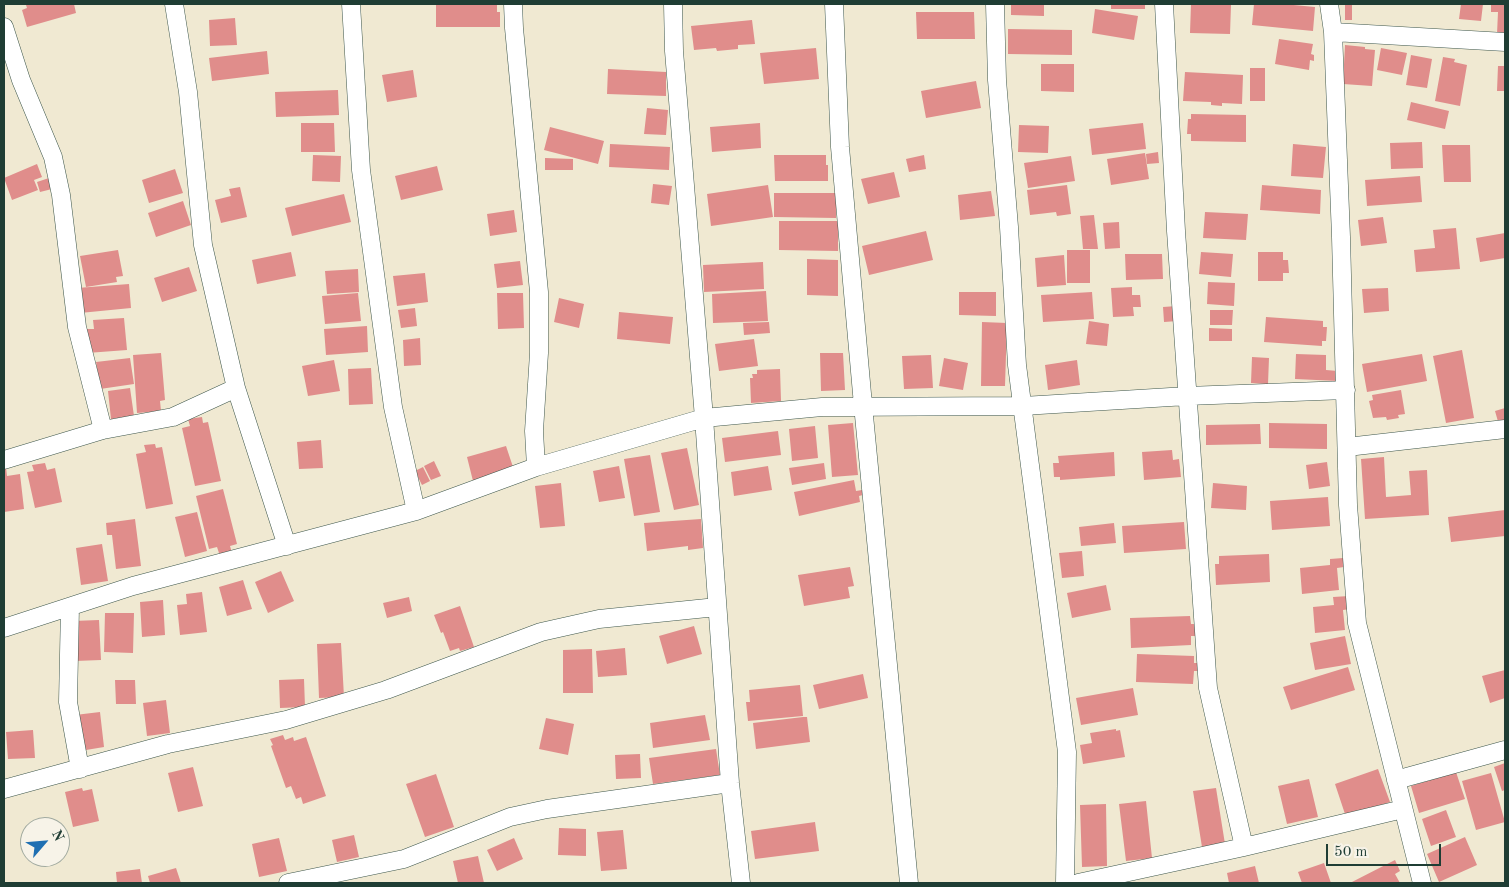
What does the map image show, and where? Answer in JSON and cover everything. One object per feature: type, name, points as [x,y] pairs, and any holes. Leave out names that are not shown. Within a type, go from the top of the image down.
[{"type":"street","points":[[174,4],[188,92],[203,245],[236,388],[287,546]]},
{"type":"street","points":[[351,4],[361,170],[393,407],[416,511]]},
{"type":"street","points":[[513,4],[538,292],[539,354],[534,431],[536,467]]},
{"type":"street","points":[[673,4],[674,52],[704,418],[730,782],[741,883]]},
{"type":"street","points":[[834,4],[840,147],[862,406],[909,883]]},
{"type":"street","points":[[995,4],[997,80],[1009,227],[1017,365],[1067,752],[1065,883]]},
{"type":"street","points":[[1164,4],[1187,396],[1208,688],[1244,847]]},
{"type":"street","points":[[1330,4],[1333,32],[1346,390],[1348,506],[1357,623],[1422,883]]},
{"type":"street","points":[[4,27],[21,80],[53,158],[61,195],[77,327],[103,430]]},
{"type":"street","points":[[1333,32],[1505,42]]},
{"type":"street","points":[[4,460],[103,430],[172,417],[236,388]]},
{"type":"street","points":[[4,628],[133,586],[416,511],[536,467],[704,418],[822,407],[1023,406],[1187,396],[1346,390]]},
{"type":"street","points":[[1347,447],[1505,431]]},
{"type":"street","points":[[70,607],[68,702],[80,769]]},
{"type":"street","points":[[4,789],[168,744],[286,720],[386,690],[541,632],[599,619],[717,607]]},
{"type":"street","points":[[1396,780],[1505,750]]},
{"type":"street","points":[[288,883],[404,859],[520,815],[547,809],[730,782]]},
{"type":"street","points":[[1078,883],[1244,847],[1403,809]]},
{"type":"building","points":[[74,4],[76,13],[27,27],[22,10],[27,8],[26,5]]},
{"type":"building","points":[[436,4],[497,4],[497,12],[500,12],[500,27],[436,27]]},
{"type":"building","points":[[1011,4],[1044,4],[1044,16],[1011,15]]},
{"type":"building","points":[[1111,4],[1145,4],[1145,9],[1111,9]]},
{"type":"building","points":[[1191,4],[1231,5],[1230,34],[1190,33]]},
{"type":"building","points":[[1254,4],[1315,7],[1313,31],[1252,25]]},
{"type":"building","points":[[1345,4],[1352,4],[1352,20],[1345,20]]},
{"type":"building","points":[[1461,4],[1483,4],[1481,21],[1459,19]]},
{"type":"building","points":[[1491,4],[1505,4],[1505,35],[1497,34],[1498,12],[1491,12]]},
{"type":"building","points":[[1095,9],[1138,16],[1134,40],[1092,33]]},
{"type":"building","points":[[916,12],[974,12],[975,39],[917,39]]},
{"type":"building","points":[[235,18],[237,45],[210,46],[209,20]]},
{"type":"building","points":[[752,20],[755,44],[738,45],[738,49],[717,51],[716,48],[694,50],[691,26]]},
{"type":"building","points":[[1008,29],[1072,30],[1072,55],[1008,54]]},
{"type":"building","points":[[1279,39],[1313,44],[1311,54],[1314,55],[1314,61],[1310,60],[1309,70],[1275,64]]},
{"type":"building","points":[[1345,45],[1375,50],[1372,86],[1343,84]]},
{"type":"building","points":[[816,48],[819,79],[764,84],[760,53]]},
{"type":"building","points":[[1381,48],[1407,53],[1402,75],[1377,70]]},
{"type":"building","points":[[267,51],[269,74],[212,81],[209,58]]},
{"type":"building","points":[[1411,55],[1432,59],[1427,88],[1406,85]]},
{"type":"building","points":[[1443,57],[1455,59],[1454,62],[1467,65],[1460,106],[1435,101]]},
{"type":"building","points":[[1041,64],[1074,64],[1074,92],[1041,91]]},
{"type":"building","points":[[1498,66],[1505,66],[1505,91],[1497,91]]},
{"type":"building","points":[[1250,68],[1265,68],[1265,101],[1250,101]]},
{"type":"building","points":[[608,69],[666,72],[666,96],[607,94]]},
{"type":"building","points":[[413,70],[417,97],[387,102],[382,75]]},
{"type":"building","points":[[1185,72],[1243,75],[1242,104],[1222,103],[1222,106],[1211,105],[1211,102],[1183,101]]},
{"type":"building","points":[[976,81],[981,108],[926,118],[921,91]]},
{"type":"building","points":[[338,90],[339,115],[276,117],[275,92]]},
{"type":"building","points":[[1411,102],[1449,111],[1445,129],[1407,120]]},
{"type":"building","points":[[647,108],[668,110],[666,135],[644,134]]},
{"type":"building","points":[[1191,114],[1246,115],[1246,142],[1191,141],[1191,134],[1187,134],[1188,119],[1191,119]]},
{"type":"building","points":[[301,123],[334,123],[335,152],[301,152]]},
{"type":"building","points":[[760,123],[761,148],[712,152],[710,127]]},
{"type":"building","points":[[1143,123],[1146,149],[1092,155],[1089,129]]},
{"type":"building","points":[[1019,125],[1049,126],[1048,153],[1018,152]]},
{"type":"building","points":[[550,127],[604,141],[598,164],[544,150]]},
{"type":"building","points":[[1422,142],[1423,168],[1391,169],[1390,143]]},
{"type":"building","points":[[610,144],[670,147],[669,170],[609,167]]},
{"type":"building","points":[[1293,144],[1326,147],[1323,178],[1291,176]]},
{"type":"building","points":[[1442,145],[1470,145],[1471,182],[1444,182]]},
{"type":"building","points":[[1158,152],[1159,163],[1147,164],[1146,154]]},
{"type":"building","points":[[1145,153],[1149,179],[1111,185],[1107,159]]},
{"type":"building","points":[[313,155],[341,156],[340,182],[312,181]]},
{"type":"building","points":[[774,155],[826,155],[828,181],[775,181]]},
{"type":"building","points":[[924,155],[926,169],[909,172],[906,159]]},
{"type":"building","points":[[1071,156],[1075,181],[1028,188],[1024,163]]},
{"type":"building","points":[[545,158],[573,159],[573,170],[545,170]]},
{"type":"building","points":[[37,164],[42,177],[34,180],[38,190],[12,200],[4,178]]},
{"type":"building","points":[[437,166],[443,190],[401,200],[395,176]]},
{"type":"building","points":[[175,169],[183,193],[149,203],[142,180]]},
{"type":"building","points":[[894,172],[900,197],[868,204],[861,179]]},
{"type":"building","points":[[1420,176],[1422,202],[1367,206],[1365,180]]},
{"type":"building","points":[[49,178],[52,189],[40,192],[37,182]]},
{"type":"building","points":[[653,184],[672,186],[669,205],[651,203]]},
{"type":"building","points":[[768,185],[773,217],[711,226],[707,194]]},
{"type":"building","points":[[1067,185],[1071,214],[1057,216],[1056,212],[1030,215],[1027,190]]},
{"type":"building","points":[[1262,185],[1321,190],[1320,214],[1260,210]]},
{"type":"building","points":[[240,187],[247,217],[221,223],[215,200],[231,196],[229,189]]},
{"type":"building","points":[[991,191],[995,216],[960,220],[958,195]]},
{"type":"building","points":[[774,193],[836,193],[836,218],[774,217]]},
{"type":"building","points":[[344,194],[351,222],[292,236],[285,208]]},
{"type":"building","points":[[183,201],[191,225],[156,237],[148,213]]},
{"type":"building","points":[[514,210],[517,232],[490,236],[487,214]]},
{"type":"building","points":[[1205,212],[1248,214],[1246,240],[1203,238]]},
{"type":"building","points":[[1094,215],[1098,249],[1083,249],[1080,216]]},
{"type":"building","points":[[1383,217],[1387,243],[1361,246],[1358,220]]},
{"type":"building","points":[[779,221],[838,221],[838,251],[779,250]]},
{"type":"building","points":[[1119,222],[1120,248],[1105,249],[1103,223]]},
{"type":"building","points":[[1456,228],[1460,269],[1416,272],[1414,250],[1435,248],[1433,230]]},
{"type":"building","points":[[926,231],[933,260],[869,275],[862,246]]},
{"type":"building","points":[[1505,233],[1505,258],[1480,262],[1476,238]]},
{"type":"building","points":[[118,250],[123,276],[116,277],[117,282],[86,287],[80,256]]},
{"type":"building","points":[[1067,250],[1090,250],[1090,283],[1067,283]]},
{"type":"building","points":[[291,252],[296,276],[257,284],[252,260]]},
{"type":"building","points":[[1201,252],[1233,254],[1231,277],[1199,274]]},
{"type":"building","points":[[1258,252],[1283,252],[1283,260],[1288,260],[1289,273],[1283,273],[1283,281],[1258,281]]},
{"type":"building","points":[[1125,254],[1162,254],[1163,279],[1126,280]]},
{"type":"building","points":[[1064,255],[1066,285],[1037,287],[1035,258]]},
{"type":"building","points":[[807,259],[838,260],[838,296],[807,295]]},
{"type":"building","points":[[520,261],[523,285],[497,288],[494,264]]},
{"type":"building","points":[[763,262],[764,289],[704,292],[703,265]]},
{"type":"building","points":[[189,267],[197,291],[162,302],[154,278]]},
{"type":"building","points":[[358,269],[359,292],[327,294],[325,271]]},
{"type":"building","points":[[425,273],[428,302],[397,306],[393,276]]},
{"type":"building","points":[[1208,282],[1235,283],[1234,306],[1207,304]]},
{"type":"building","points":[[129,284],[131,308],[80,313],[77,288]]},
{"type":"building","points":[[1132,287],[1132,295],[1140,295],[1141,307],[1133,307],[1134,316],[1113,317],[1111,288]]},
{"type":"building","points":[[1388,288],[1389,311],[1364,313],[1362,289]]},
{"type":"building","points":[[766,291],[768,321],[713,323],[712,294]]},
{"type":"building","points":[[959,292],[996,292],[996,316],[959,315]]},
{"type":"building","points":[[1092,292],[1094,319],[1043,322],[1041,295]]},
{"type":"building","points":[[358,293],[361,321],[325,324],[322,296]]},
{"type":"building","points":[[497,293],[523,293],[524,328],[498,329]]},
{"type":"building","points":[[559,298],[584,304],[579,328],[554,322]]},
{"type":"building","points":[[1177,306],[1178,321],[1164,322],[1163,307]]},
{"type":"building","points":[[415,308],[417,326],[401,328],[398,310]]},
{"type":"building","points":[[1210,310],[1233,310],[1232,325],[1210,325]]},
{"type":"building","points":[[619,312],[673,317],[670,344],[617,339]]},
{"type":"building","points":[[1266,317],[1323,321],[1323,327],[1327,327],[1326,341],[1322,341],[1322,346],[1264,342]]},
{"type":"building","points":[[124,318],[127,350],[87,353],[86,329],[94,329],[93,320]]},
{"type":"building","points":[[1089,321],[1109,324],[1107,346],[1086,344]]},
{"type":"building","points":[[769,322],[770,333],[744,335],[743,323]]},
{"type":"building","points":[[982,322],[1007,323],[1005,386],[981,386]]},
{"type":"building","points":[[367,326],[368,352],[326,355],[324,329]]},
{"type":"building","points":[[1209,328],[1232,329],[1232,341],[1209,341]]},
{"type":"building","points":[[420,338],[421,365],[404,366],[403,340]]},
{"type":"building","points":[[754,339],[758,366],[719,371],[715,344]]},
{"type":"building","points":[[1462,350],[1474,418],[1446,423],[1433,356]]},
{"type":"building","points":[[161,353],[165,400],[160,401],[161,411],[137,413],[133,355]]},
{"type":"building","points":[[820,353],[843,353],[845,390],[821,391]]},
{"type":"building","points":[[1296,354],[1326,355],[1326,370],[1338,371],[1338,381],[1295,379]]},
{"type":"building","points":[[1422,354],[1427,381],[1367,392],[1362,364]]},
{"type":"building","points":[[931,355],[933,388],[904,389],[902,356]]},
{"type":"building","points":[[1252,357],[1269,358],[1268,384],[1251,383]]},
{"type":"building","points":[[130,358],[134,384],[100,389],[96,362]]},
{"type":"building","points":[[944,358],[968,363],[963,390],[939,386]]},
{"type":"building","points":[[334,360],[340,391],[308,396],[302,366]]},
{"type":"building","points":[[1077,360],[1080,385],[1048,390],[1045,365]]},
{"type":"building","points":[[371,368],[373,404],[349,405],[348,369]]},
{"type":"building","points":[[780,369],[781,401],[751,403],[750,378],[753,378],[752,374],[757,374],[757,370]]},
{"type":"building","points":[[130,388],[134,416],[111,419],[108,391]]},
{"type":"building","points":[[1401,390],[1405,414],[1398,415],[1399,418],[1387,420],[1386,417],[1373,418],[1369,401],[1373,400],[1372,395]]},
{"type":"building","points":[[1505,408],[1505,423],[1499,425],[1495,411]]},
{"type":"building","points":[[202,417],[203,423],[208,422],[221,481],[195,486],[182,428],[190,426],[188,419]]},
{"type":"building","points":[[853,423],[858,475],[832,477],[828,425]]},
{"type":"building","points":[[1269,423],[1327,424],[1327,449],[1269,448]]},
{"type":"building","points":[[1260,424],[1261,444],[1206,445],[1206,425]]},
{"type":"building","points":[[815,426],[818,458],[792,461],[789,429]]},
{"type":"building","points":[[778,431],[781,455],[725,462],[722,438]]},
{"type":"building","points":[[321,440],[323,468],[299,469],[297,442]]},
{"type":"building","points":[[155,444],[156,448],[162,447],[173,504],[146,509],[136,454],[146,452],[144,445]]},
{"type":"building","points":[[506,446],[514,470],[473,481],[467,457]]},
{"type":"building","points":[[687,448],[699,505],[674,510],[661,453]]},
{"type":"building","points":[[1172,450],[1173,460],[1179,459],[1181,477],[1144,480],[1142,452]]},
{"type":"building","points":[[1114,452],[1115,476],[1060,480],[1060,477],[1054,477],[1053,463],[1059,463],[1058,456]]},
{"type":"building","points":[[650,455],[660,512],[634,516],[624,459]]},
{"type":"building","points":[[1384,457],[1386,497],[1411,495],[1409,471],[1427,470],[1429,515],[1365,519],[1361,459]]},
{"type":"building","points":[[434,461],[441,476],[431,480],[424,466]]},
{"type":"building","points":[[1327,462],[1330,486],[1309,489],[1306,465]]},
{"type":"building","points":[[45,463],[47,470],[55,468],[62,502],[35,508],[27,472],[34,471],[32,465]]},
{"type":"building","points":[[824,463],[826,479],[792,485],[789,468]]},
{"type":"building","points":[[619,466],[625,498],[599,502],[593,471]]},
{"type":"building","points":[[768,466],[772,490],[734,496],[731,472]]},
{"type":"building","points":[[4,467],[6,467],[7,476],[20,474],[24,509],[4,512]]},
{"type":"building","points":[[423,467],[430,481],[422,485],[415,471]]},
{"type":"building","points":[[854,480],[856,491],[862,490],[863,495],[859,496],[860,502],[799,516],[794,492]]},
{"type":"building","points":[[561,483],[565,526],[540,528],[535,486]]},
{"type":"building","points":[[1213,483],[1247,486],[1246,510],[1211,508]]},
{"type":"building","points":[[223,489],[237,544],[230,546],[232,553],[220,556],[217,547],[209,549],[196,496]]},
{"type":"building","points":[[1328,497],[1330,526],[1272,530],[1270,501]]},
{"type":"building","points":[[1505,510],[1505,536],[1451,542],[1448,517]]},
{"type":"building","points":[[197,512],[207,551],[185,557],[175,517]]},
{"type":"building","points":[[135,519],[141,566],[116,569],[112,535],[107,535],[106,523]]},
{"type":"building","points":[[701,519],[703,548],[688,550],[688,546],[647,551],[644,523]]},
{"type":"building","points":[[1184,522],[1186,549],[1124,553],[1122,526]]},
{"type":"building","points":[[1114,523],[1116,543],[1081,546],[1079,527]]},
{"type":"building","points":[[102,544],[108,581],[81,585],[76,548]]},
{"type":"building","points":[[1082,551],[1084,576],[1062,578],[1059,553]]},
{"type":"building","points":[[1269,554],[1270,582],[1216,585],[1215,564],[1219,564],[1219,556]]},
{"type":"building","points":[[1343,558],[1344,567],[1337,568],[1339,590],[1302,594],[1300,568],[1330,565],[1330,559]]},
{"type":"building","points":[[850,567],[854,586],[848,587],[850,598],[804,606],[798,575]]},
{"type":"building","points":[[281,571],[294,601],[268,613],[255,582]]},
{"type":"building","points":[[243,580],[252,609],[227,616],[219,587]]},
{"type":"building","points":[[1106,585],[1111,610],[1072,618],[1067,593]]},
{"type":"building","points":[[202,592],[207,632],[180,635],[177,605],[187,604],[186,594]]},
{"type":"building","points":[[1349,596],[1350,609],[1343,610],[1345,630],[1315,633],[1313,607],[1334,605],[1333,597]]},
{"type":"building","points":[[409,597],[412,611],[387,618],[383,603]]},
{"type":"building","points":[[163,600],[165,635],[142,637],[140,602]]},
{"type":"building","points":[[460,606],[474,647],[460,651],[459,648],[450,651],[434,615]]},
{"type":"building","points":[[105,613],[134,613],[133,653],[104,652]]},
{"type":"building","points":[[1190,616],[1191,624],[1196,624],[1197,636],[1191,636],[1191,645],[1131,648],[1130,618]]},
{"type":"building","points":[[99,620],[101,660],[75,661],[73,621]]},
{"type":"building","points":[[694,626],[702,654],[667,664],[659,636]]},
{"type":"building","points":[[1345,636],[1351,664],[1315,670],[1310,643]]},
{"type":"building","points":[[341,643],[344,697],[319,698],[317,644]]},
{"type":"building","points":[[625,648],[627,675],[598,677],[596,651]]},
{"type":"building","points":[[592,649],[593,693],[563,693],[563,650]]},
{"type":"building","points":[[1137,654],[1194,656],[1194,663],[1199,663],[1199,671],[1194,671],[1193,684],[1136,682]]},
{"type":"building","points":[[1348,667],[1355,690],[1291,710],[1283,687]]},
{"type":"building","points":[[1505,670],[1505,698],[1490,703],[1482,676]]},
{"type":"building","points":[[863,674],[868,698],[819,709],[813,685]]},
{"type":"building","points":[[304,679],[305,707],[280,708],[279,680]]},
{"type":"building","points":[[115,680],[135,680],[136,704],[116,704]]},
{"type":"building","points":[[800,685],[803,716],[748,721],[746,702],[750,702],[749,690]]},
{"type":"building","points":[[1133,688],[1138,715],[1081,725],[1076,698]]},
{"type":"building","points":[[166,700],[170,733],[147,736],[143,703]]},
{"type":"building","points":[[100,712],[104,747],[80,751],[75,715]]},
{"type":"building","points":[[705,715],[710,740],[653,748],[650,723]]},
{"type":"building","points":[[807,717],[810,742],[756,749],[753,723]]},
{"type":"building","points":[[546,718],[574,724],[568,755],[539,749]]},
{"type":"building","points":[[1116,729],[1116,731],[1120,730],[1125,757],[1083,764],[1080,745],[1092,743],[1090,733]]},
{"type":"building","points":[[33,730],[35,758],[8,759],[6,732]]},
{"type":"building","points":[[283,735],[285,740],[293,737],[294,741],[306,737],[326,796],[303,804],[301,797],[296,799],[291,786],[286,788],[270,739]]},
{"type":"building","points":[[716,749],[720,775],[653,784],[649,758]]},
{"type":"building","points":[[640,754],[641,778],[616,779],[615,755]]},
{"type":"building","points":[[1505,763],[1505,790],[1502,791],[1494,767]]},
{"type":"building","points":[[193,767],[203,806],[178,812],[168,773]]},
{"type":"building","points":[[1378,769],[1390,802],[1346,817],[1335,784]]},
{"type":"building","points":[[1456,772],[1465,799],[1419,813],[1411,786]]},
{"type":"building","points":[[1491,773],[1505,822],[1476,830],[1462,781]]},
{"type":"building","points":[[436,774],[454,827],[425,837],[406,784]]},
{"type":"building","points":[[1309,779],[1318,817],[1287,824],[1278,786]]},
{"type":"building","points":[[82,788],[83,791],[92,789],[99,821],[73,827],[65,792]]},
{"type":"building","points":[[1216,788],[1225,844],[1202,847],[1193,791]]},
{"type":"building","points":[[1146,801],[1152,858],[1126,861],[1119,804]]},
{"type":"building","points":[[1106,804],[1107,866],[1082,867],[1080,805]]},
{"type":"building","points":[[1446,810],[1456,837],[1431,846],[1422,819]]},
{"type":"building","points":[[815,822],[819,851],[755,859],[751,831]]},
{"type":"building","points":[[559,828],[586,829],[586,856],[558,855]]},
{"type":"building","points":[[623,830],[627,869],[601,871],[597,832]]},
{"type":"building","points":[[354,835],[359,857],[337,862],[332,840]]},
{"type":"building","points":[[1465,837],[1477,865],[1439,882],[1427,854]]},
{"type":"building","points":[[279,838],[287,871],[259,877],[252,844]]},
{"type":"building","points":[[514,838],[523,859],[497,871],[487,850]]},
{"type":"building","points":[[478,856],[484,883],[458,883],[453,861]]},
{"type":"building","points":[[1395,860],[1400,871],[1395,874],[1400,883],[1350,883]]},
{"type":"building","points":[[1324,863],[1331,883],[1302,883],[1298,872]]},
{"type":"building","points":[[1255,866],[1259,883],[1229,883],[1227,873]]},
{"type":"building","points":[[176,868],[181,883],[150,883],[148,876]]},
{"type":"building","points":[[140,869],[142,883],[117,883],[116,872]]}]
